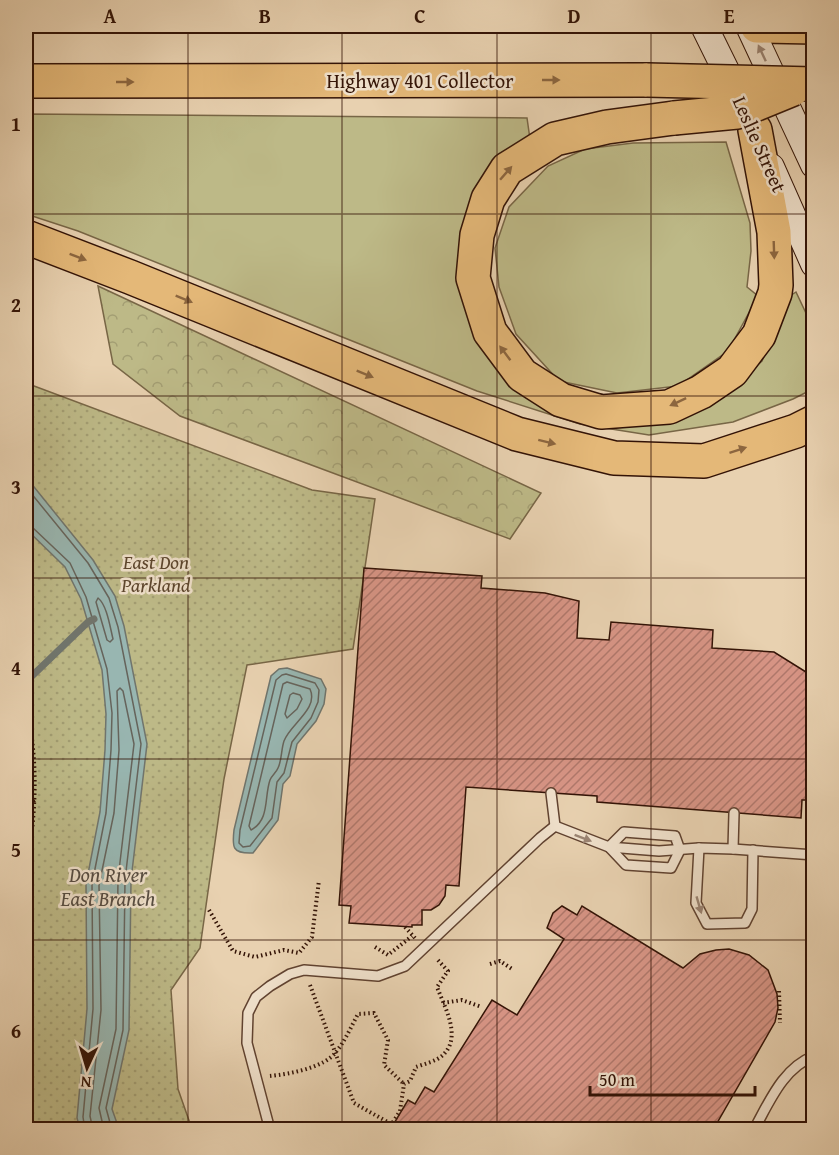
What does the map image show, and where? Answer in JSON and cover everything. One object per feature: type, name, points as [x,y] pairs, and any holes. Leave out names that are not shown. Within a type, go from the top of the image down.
[{"type":"highway","points":[[757,26],[813,27]]},
{"type":"highway","name":"Highway 401 Collector","points":[[26,81],[647,80],[808,84]]},
{"type":"highway","points":[[755,130],[774,232],[776,285],[759,335],[732,371],[700,392],[669,406],[601,412],[561,400],[522,375],[490,332],[473,278],[477,235],[488,199],[507,170],[555,139],[607,127],[737,112],[808,84]]},
{"type":"highway","points":[[26,237],[517,434],[614,458],[704,461],[796,431],[813,422]]},
{"type":"main road","name":"Leslie Street","points":[[704,26],[755,130],[813,264]]},
{"type":"main road","name":"Leslie Street","points":[[749,26],[813,165]]},
{"type":"lane","points":[[550,793],[555,826]]},
{"type":"lane","points":[[733,849],[734,813]]},
{"type":"lane","points":[[555,826],[609,847],[658,851],[699,848],[733,849],[813,855]]},
{"type":"lane","points":[[270,1130],[247,1042],[248,1013],[256,997],[290,974],[304,970],[378,976],[405,966],[555,826]]},
{"type":"lane","points":[[624,832],[675,836],[680,850],[671,868],[626,865],[609,847],[624,832]]},
{"type":"lane","points":[[699,848],[696,903],[707,924],[745,923],[752,909],[753,850]]},
{"type":"lane","points":[[756,1130],[779,1083],[805,1059],[813,1056]]},
{"type":"path","points":[[26,704],[36,781],[33,833],[26,873]]},
{"type":"path","points":[[26,806],[35,800]]},
{"type":"path","points":[[299,953],[312,937],[319,880]]},
{"type":"path","points":[[208,910],[233,951],[255,957],[284,950],[299,953]]},
{"type":"path","points":[[404,1084],[410,1081],[416,1067],[442,1057],[450,1046],[453,1030],[437,987],[448,971],[405,927]]},
{"type":"path","points":[[375,947],[388,955],[413,935]]},
{"type":"path","points":[[299,953],[354,1103],[391,1124]]},
{"type":"path","points":[[490,964],[500,961],[512,969]]},
{"type":"path","points":[[779,991],[780,1023]]},
{"type":"path","points":[[443,1003],[462,1000],[483,1007]]},
{"type":"path","points":[[257,1077],[292,1074],[311,1068],[335,1054],[358,1014],[374,1013],[387,1040],[384,1065],[404,1084]]},
{"type":"path","points":[[388,1130],[400,1111],[404,1084]]},
{"type":"green space","points":[[26,114],[527,118],[530,139],[471,221],[508,379],[660,422],[714,403],[762,361],[787,298],[796,292],[813,328],[813,389],[733,422],[649,435],[580,424],[477,391],[78,231],[26,214]]},
{"type":"green space","points":[[726,142],[750,223],[751,251],[747,287],[758,296],[728,351],[678,386],[617,393],[559,381],[516,334],[499,287],[495,248],[509,207],[548,166],[585,149],[633,143]]},
{"type":"green space","points":[[98,286],[541,493],[510,539],[180,416],[113,364]]},
{"type":"green space","name":"East Don Parkland","points":[[26,383],[312,490],[375,499],[353,649],[247,665],[224,779],[200,948],[171,990],[178,1089],[192,1129],[26,1129]]},
{"type":"water","name":"Don River East Branch","points":[[26,477],[93,560],[115,596],[124,626],[147,744],[131,880],[129,1030],[112,1109],[119,1129],[80,1129],[77,1118],[87,1009],[86,884],[100,812],[105,750],[106,714],[102,670],[81,599],[65,567],[26,529]]},
{"type":"water","points":[[287,668],[321,679],[326,689],[324,704],[316,721],[297,744],[290,776],[283,784],[278,820],[253,853],[237,851],[233,841],[234,830],[271,676],[279,669]]},
{"type":"building","points":[[364,568],[482,576],[481,588],[545,593],[579,601],[577,638],[609,640],[611,622],[713,630],[712,648],[774,652],[814,677],[814,800],[802,800],[801,818],[597,802],[597,796],[466,787],[459,886],[446,885],[445,896],[439,905],[431,910],[422,910],[422,925],[412,925],[412,927],[349,923],[351,906],[339,905]]},
{"type":"building","points":[[562,906],[577,915],[582,906],[683,968],[700,954],[729,949],[749,955],[768,970],[777,994],[778,1008],[775,1022],[713,1130],[390,1130],[408,1100],[415,1104],[425,1087],[434,1092],[492,1000],[517,1015],[564,939],[547,928],[553,913]]},
{"type":"waterway","points":[[32,676],[88,622],[94,619]]}]
